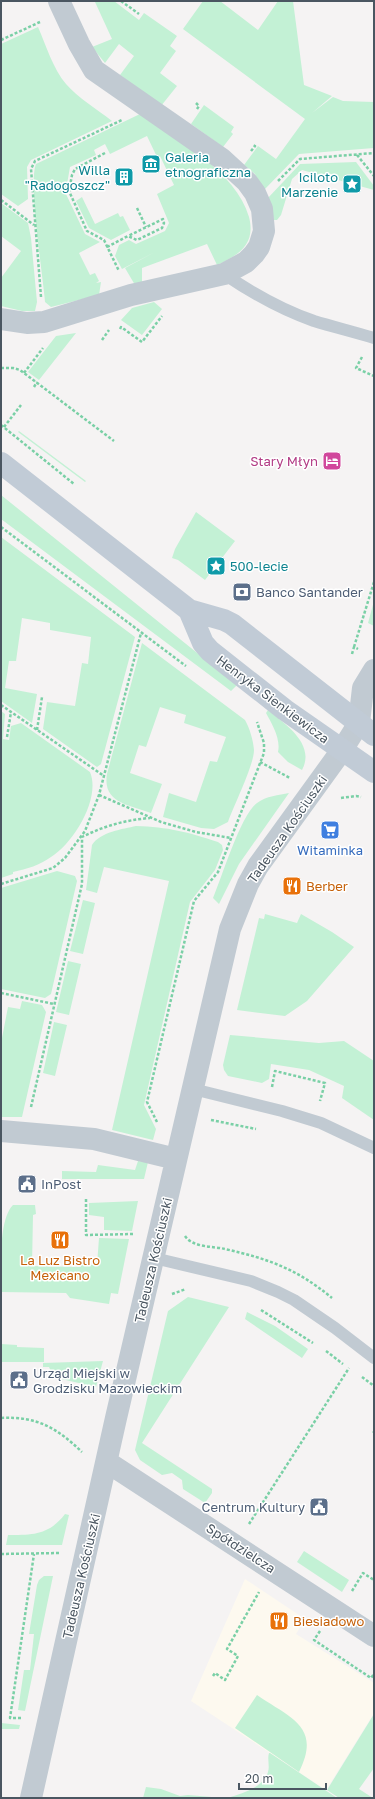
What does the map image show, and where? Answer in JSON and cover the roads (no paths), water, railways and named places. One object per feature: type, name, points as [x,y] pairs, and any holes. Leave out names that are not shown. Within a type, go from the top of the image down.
[{"type":"main road","name":"Henryka Sienkiewicza","points":[[1,463],[189,610],[224,620],[232,624],[369,724]]},
{"type":"main road","name":"Henryka Sienkiewicza","points":[[189,610],[203,643],[210,651],[285,710],[374,772]]},
{"type":"street","points":[[1,319],[27,323],[44,322],[131,294],[224,274],[246,262],[259,247],[264,231],[264,221],[259,201],[247,182],[236,170],[218,156],[94,70],[85,57],[61,6]]},
{"type":"street","points":[[369,661],[363,688],[369,724]]},
{"type":"street","name":"Tadeusza Kościuszki","points":[[31,1798],[224,951],[238,907],[248,884],[271,846],[342,750],[369,724]]},
{"type":"street","points":[[1,1131],[94,1139],[176,1159]]},
{"type":"street","name":"Spółdzielcza","points":[[107,1462],[374,1636]]},
{"type":"lane","points":[[224,274],[253,293],[277,305],[314,320],[374,338]]},
{"type":"lane","points":[[193,1089],[282,1111],[321,1123],[374,1148]]},
{"type":"lane","points":[[154,1258],[250,1281],[278,1292],[335,1328],[374,1358]]},
{"type":"place","name":"Galeria etnograficzna","points":[[151,164]]},
{"type":"place","name":"Willa \"Radogoszcz\"","points":[[124,177]]},
{"type":"place","name":"Iciloto Marzenie","points":[[352,184]]},
{"type":"place","name":"Stary Młyn","points":[[332,461]]},
{"type":"place","name":"500-lecie","points":[[216,566]]},
{"type":"place","name":"Banco Santander","points":[[242,592]]},
{"type":"place","name":"Witaminka","points":[[330,830]]},
{"type":"place","name":"Berber","points":[[292,886]]},
{"type":"place","name":"InPost","points":[[27,1184]]},
{"type":"place","name":"La Luz Bistro Mexicano","points":[[60,1240]]},
{"type":"place","name":"Urząd Miejski w Grodzisku Mazowieckim","points":[[19,1380]]},
{"type":"place","name":"Centrum Kultury","points":[[319,1507]]},
{"type":"place","name":"Biesiadowo","points":[[279,1621]]}]
